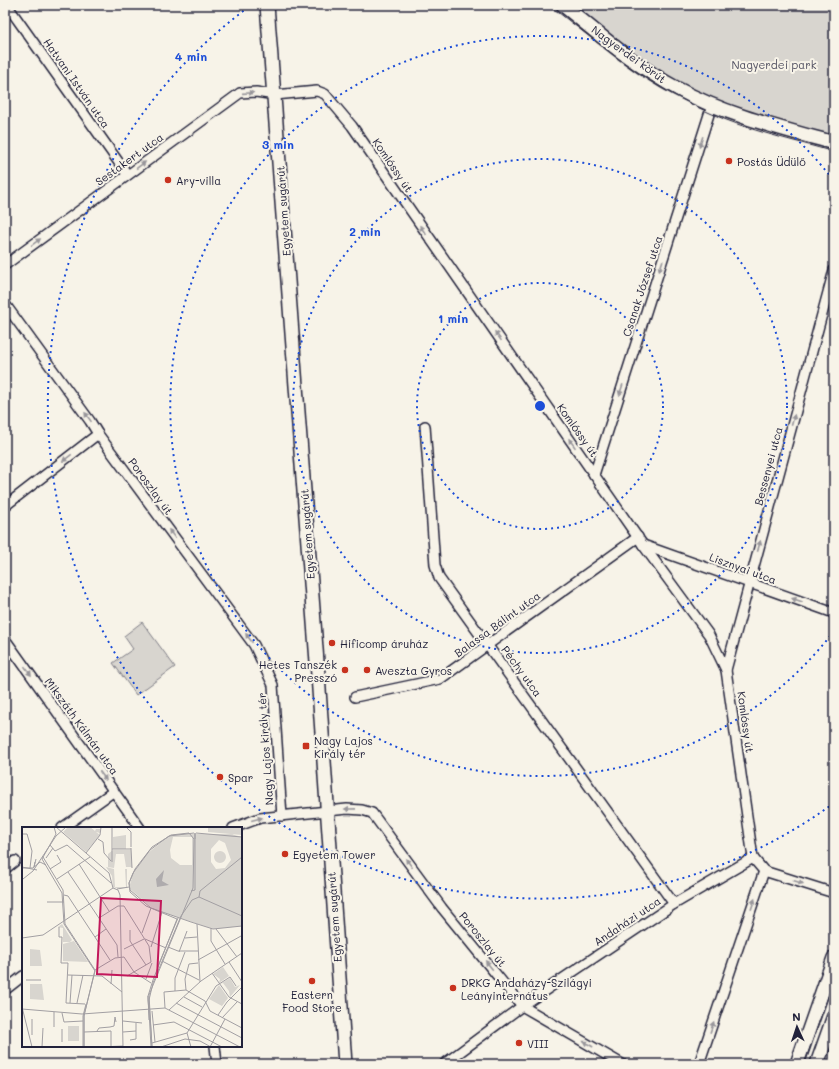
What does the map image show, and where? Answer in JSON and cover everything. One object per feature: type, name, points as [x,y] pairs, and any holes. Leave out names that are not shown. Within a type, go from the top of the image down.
[{"type":"street","name":"Hatvani István utca","points":[[7,5],[127,174]]},
{"type":"street","name":"Egyetem sugárút","points":[[267,5],[275,94],[345,1064]]},
{"type":"street","name":"Nagyerdei körút","points":[[563,5],[646,70],[676,88],[742,117],[834,143]]},
{"type":"street","name":"Komlóssy út","points":[[275,94],[317,91],[325,94],[341,113],[643,546],[709,635],[726,670],[753,858]]},
{"type":"street","name":"Sestakert utca","points":[[5,265],[127,174],[240,93],[256,92],[275,94]]},
{"type":"street","name":"Csanak József utca","points":[[594,475],[712,105]]},
{"type":"street","name":"Bessenyei utca","points":[[726,670],[834,270]]},
{"type":"street","name":"Poroszlay út","points":[[5,304],[90,420],[98,434],[254,645],[273,686]]},
{"type":"street","name":"Péchy utca","points":[[425,426],[435,566],[439,578],[674,904]]},
{"type":"street","points":[[5,506],[98,434]]},
{"type":"street","name":"Balassa Bálint utca","points":[[355,697],[440,679],[638,537]]},
{"type":"street","name":"Lisznyai utca","points":[[643,546],[834,613]]},
{"type":"street","name":"Mikszáth Kálmán utca","points":[[5,639],[139,827]]},
{"type":"street","name":"Nagy Lajos király tér","points":[[273,686],[282,816],[354,809],[372,813]]},
{"type":"street","points":[[63,827],[114,791]]},
{"type":"street","name":"Poroszlay út","points":[[372,813],[442,908],[522,1006],[622,1064]]},
{"type":"street","points":[[236,827],[260,818],[282,816]]},
{"type":"street","points":[[753,858],[764,871],[834,893]]},
{"type":"street","name":"Andaházi utca","points":[[444,1064],[522,1006],[674,904],[753,858]]},
{"type":"street","points":[[5,869],[16,861]]},
{"type":"street","points":[[699,1064],[764,871]]},
{"type":"street","points":[[797,1064],[834,958]]},
{"type":"street","points":[[5,990],[22,977]]},
{"type":"street","points":[[817,1064],[834,1016]]},
{"type":"street","points":[[215,1047],[217,1064]]},
{"type":"green space","name":"Nagyerdei park","points":[[571,5],[834,5],[834,143],[712,105],[653,67]]},
{"type":"green space","points":[[142,622],[175,667],[136,695],[113,663],[133,649],[124,636]]},
{"type":"tram line","points":[[549,5],[646,78],[688,102],[740,125],[834,152]]},
{"type":"tram line","points":[[804,1064],[834,980]]},
{"type":"place","name":"Postás Üdülő","points":[[729,161]]},
{"type":"place","name":"Ary-villa","points":[[168,180]]},
{"type":"place","name":"Hificomp áruház","points":[[332,643]]},
{"type":"place","name":"Hetes Tanszék Presszó","points":[[345,670]]},
{"type":"place","name":"Aveszta Gyros","points":[[367,670]]},
{"type":"place","name":"Nagy Lajos Király tér","points":[[306,746]]},
{"type":"place","name":"Spar","points":[[220,777]]},
{"type":"place","name":"Egyetem Tower","points":[[285,854]]},
{"type":"place","name":"Eastern Food Store","points":[[312,981]]},
{"type":"place","name":"DRKG Andaházy-Szilágyi Leányinternátus","points":[[453,988]]},
{"type":"place","name":"VIII","points":[[519,1043]]}]
